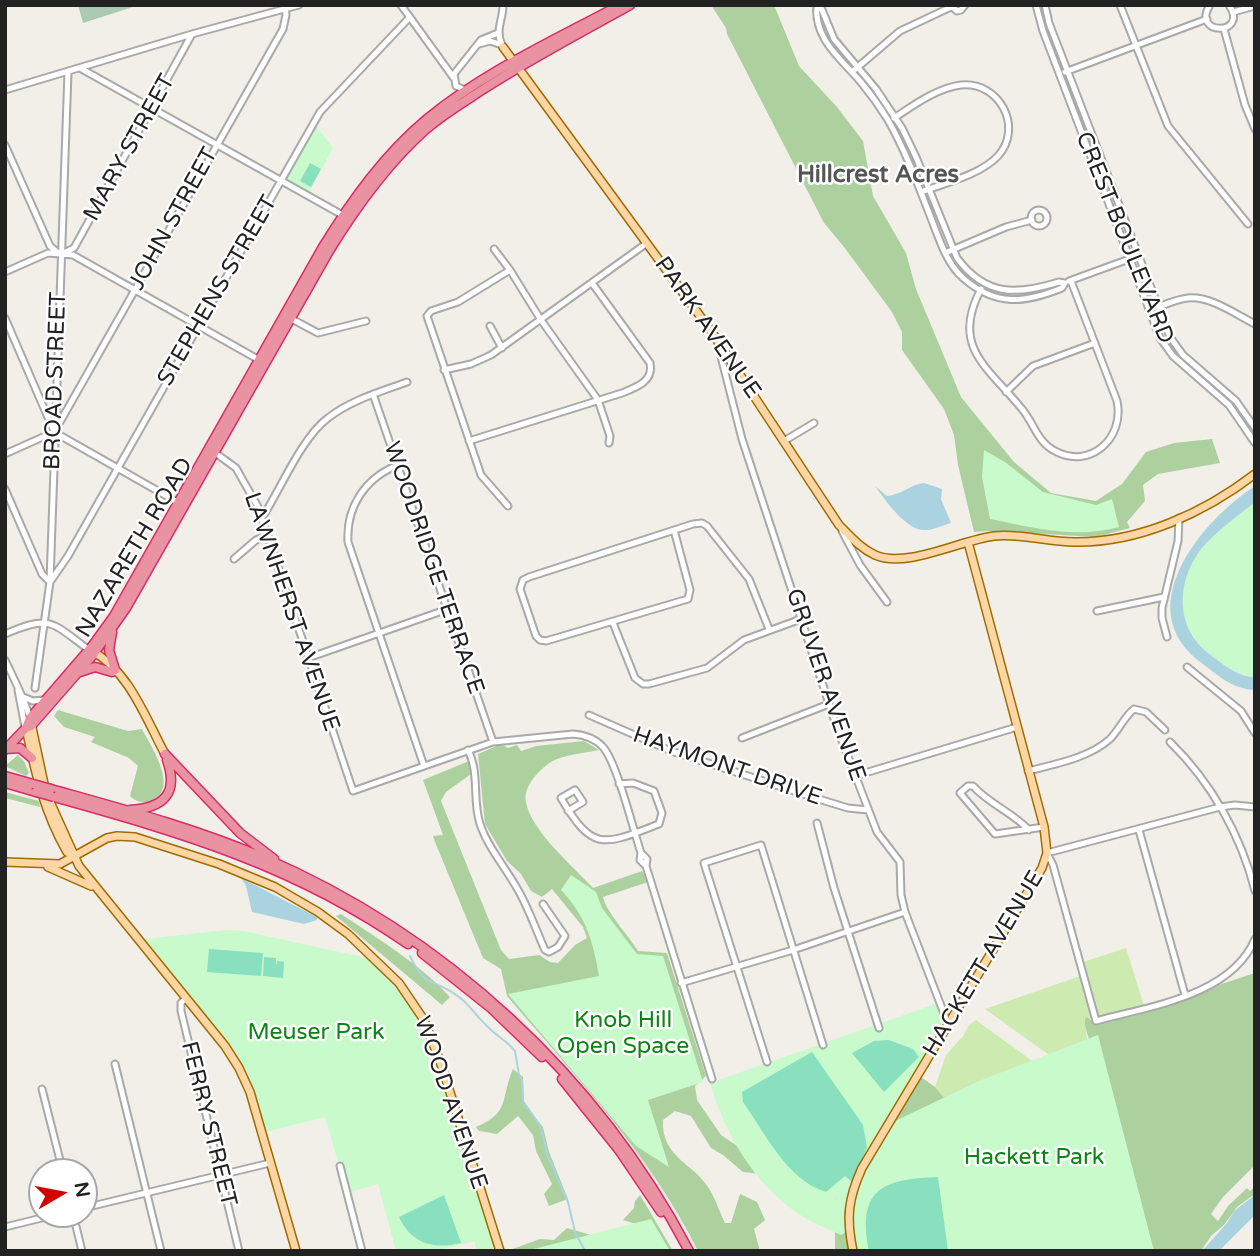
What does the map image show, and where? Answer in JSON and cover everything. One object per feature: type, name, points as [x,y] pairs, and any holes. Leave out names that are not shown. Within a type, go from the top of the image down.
[{"type":"highway","name":"NAZARETH ROAD","points":[[346,217],[425,130],[452,109],[516,65],[620,5]]},
{"type":"highway","name":"NAZARETH ROAD","points":[[29,724],[77,673],[92,652],[181,504],[366,183],[428,118],[472,88],[630,5]]},
{"type":"highway","name":"NAZARETH ROAD","points":[[29,724],[46,699],[113,629],[181,504]]},
{"type":"highway","points":[[77,673],[95,667],[113,671],[109,653],[113,629]]},
{"type":"highway","points":[[6,750],[29,724]]},
{"type":"highway","points":[[6,750],[20,748],[32,758]]},
{"type":"highway","points":[[123,810],[152,807],[166,796],[172,780],[165,754]]},
{"type":"highway","points":[[165,754],[240,833],[288,869]]},
{"type":"highway","points":[[5,776],[35,788],[183,834],[261,863],[346,905],[427,957],[491,1008],[568,1086],[635,1172],[683,1251]]},
{"type":"highway","points":[[5,783],[35,788]]},
{"type":"highway","points":[[52,793],[123,810],[210,837],[288,869],[360,907],[408,937],[456,972],[514,1021],[573,1083],[608,1125],[650,1184],[689,1251]]},
{"type":"main road","name":"PARK AVENUE","points":[[503,47],[716,338],[839,525]]},
{"type":"main road","points":[[839,525],[857,544],[874,555],[893,559],[999,536],[1064,542],[1097,541],[1136,533],[1179,519],[1222,497],[1255,474]]},
{"type":"main road","name":"HACKETT AVENUE","points":[[853,1251],[848,1217],[855,1186],[871,1150],[1042,868],[1047,853],[1044,827],[968,542]]},
{"type":"main road","points":[[92,652],[128,687],[165,754]]},
{"type":"main road","points":[[29,724],[32,758],[41,796],[67,852],[74,857]]},
{"type":"main road","points":[[29,724],[46,793],[74,857],[94,888],[225,1046],[239,1068],[253,1101],[296,1251]]},
{"type":"main road","name":"WOOD AVENUE","points":[[5,862],[63,864],[111,837],[142,839],[219,864],[275,887],[318,912],[361,945],[407,993],[428,1029],[500,1251]]},
{"type":"main road","points":[[44,865],[94,888]]},
{"type":"street","points":[[5,90],[299,5]]},
{"type":"street","points":[[401,5],[453,77],[457,87],[464,90],[472,88]]},
{"type":"street","points":[[503,5],[503,18],[498,33],[503,47]]},
{"type":"street","points":[[818,5],[834,39],[876,89],[909,142],[954,250],[965,267],[984,283],[1015,292],[1032,290],[1068,282],[1139,256]]},
{"type":"street","points":[[818,5],[820,27],[826,42],[888,121],[921,192],[945,253],[958,273],[980,290],[1005,300],[1021,301],[1039,297],[1062,288],[1068,282]]},
{"type":"street","points":[[852,72],[900,30],[950,6],[959,11],[965,5]]},
{"type":"street","name":"CREST BOULEVARD","points":[[1036,5],[1130,259],[1167,349],[1229,405],[1255,443]]},
{"type":"street","name":"CREST BOULEVARD","points":[[1045,5],[1174,345],[1236,401],[1255,428]]},
{"type":"street","points":[[1120,5],[1168,126],[1248,224]]},
{"type":"street","points":[[1210,5],[1206,12],[1207,19],[1213,28],[1224,29]]},
{"type":"street","points":[[1224,29],[1233,20],[1229,5]]},
{"type":"street","points":[[1233,12],[1255,6]]},
{"type":"street","name":"JOHN STREET","points":[[54,432],[283,29],[286,7]]},
{"type":"street","name":"STEPHENS STREET","points":[[50,582],[68,556],[320,112],[410,17]]},
{"type":"street","points":[[1060,74],[1207,19]]},
{"type":"street","points":[[1224,29],[1245,105],[1255,128]]},
{"type":"street","points":[[453,77],[483,38],[498,33]]},
{"type":"street","name":"MARY STREET","points":[[61,254],[74,248],[192,34]]},
{"type":"street","points":[[476,46],[490,41],[503,47]]},
{"type":"street","points":[[80,68],[346,217]]},
{"type":"street","name":"BROAD STREET","points":[[35,688],[50,582],[68,72]]},
{"type":"street","points":[[888,121],[935,93],[964,85],[986,90],[1000,101],[1006,110],[1008,134],[999,155],[978,169],[921,192]]},
{"type":"street","points":[[5,145],[50,246],[61,254]]},
{"type":"street","points":[[945,253],[1006,227],[1032,220]]},
{"type":"street","points":[[444,370],[471,363],[502,348],[647,243]]},
{"type":"street","points":[[494,249],[598,400],[610,436],[609,443]]},
{"type":"street","points":[[5,272],[48,253],[75,256],[262,362]]},
{"type":"street","points":[[508,506],[481,475],[427,316],[431,311],[458,302],[510,270]]},
{"type":"street","points":[[984,283],[969,316],[971,341],[978,356],[1025,412],[1039,437],[1050,448],[1062,454],[1079,457],[1098,451],[1112,436],[1119,411],[1095,343],[1068,282]]},
{"type":"street","points":[[469,440],[635,388],[648,378],[651,367],[643,353],[592,283]]},
{"type":"street","points":[[1150,310],[1185,298],[1201,299],[1255,324]]},
{"type":"street","points":[[287,317],[318,333],[366,321]]},
{"type":"street","points":[[5,318],[54,432],[181,504]]},
{"type":"street","points":[[489,326],[502,348]]},
{"type":"street","name":"GRUVER AVENUE","points":[[716,338],[742,439],[829,704],[877,832],[901,862],[901,890],[905,912],[948,1024]]},
{"type":"street","points":[[1006,392],[1033,366],[1095,343]]},
{"type":"street","points":[[262,518],[318,427],[345,406],[407,382]]},
{"type":"street","name":"WOODRIDGE TERRACE","points":[[373,394],[493,741]]},
{"type":"street","points":[[784,441],[814,423]]},
{"type":"street","points":[[5,454],[54,432]]},
{"type":"street","name":"LAWNHERST AVENUE","points":[[212,450],[230,462],[240,473],[262,518],[353,791],[424,766]]},
{"type":"street","points":[[398,465],[370,481],[357,499],[347,525],[348,542],[424,766],[493,741],[573,734],[595,741],[608,754],[712,1079]]},
{"type":"street","points":[[5,489],[42,574],[50,582]]},
{"type":"street","points":[[1167,637],[1162,618],[1164,597],[1178,541],[1179,519]]},
{"type":"street","points":[[674,530],[690,596],[683,601],[613,623],[546,641],[540,640],[533,631],[520,589],[520,584],[528,577],[674,530],[699,523],[707,526],[749,579],[769,629]]},
{"type":"street","name":"PARK AVENUE","points":[[839,525],[860,565],[887,602]]},
{"type":"street","points":[[234,559],[256,540],[268,535]]},
{"type":"street","points":[[860,565],[874,555]]},
{"type":"street","points":[[1097,611],[1164,597]]},
{"type":"street","points":[[308,658],[448,608]]},
{"type":"street","points":[[613,623],[635,678],[643,684],[707,668],[737,644],[769,629],[801,619]]},
{"type":"street","points":[[5,634],[30,624],[55,624],[92,652]]},
{"type":"street","points":[[5,660],[29,724]]},
{"type":"street","points":[[1187,667],[1241,711],[1255,733]]},
{"type":"street","points":[[18,690],[23,697],[29,724]]},
{"type":"street","points":[[23,697],[33,701],[46,699]]},
{"type":"street","points":[[743,738],[829,704]]},
{"type":"street","points":[[1028,771],[1064,762],[1100,747],[1115,734],[1134,709],[1153,717],[1165,730]]},
{"type":"street","name":"HAYMONT DRIVE","points":[[589,715],[671,751],[848,808],[868,810]]},
{"type":"street","points":[[855,776],[1017,727]]},
{"type":"street","points":[[1170,742],[1197,770],[1220,807],[1247,863],[1255,891]]},
{"type":"street","points":[[468,750],[474,761],[477,806],[483,830],[520,892],[545,950],[549,951],[558,947],[565,936],[542,904]]},
{"type":"street","points":[[568,811],[582,831],[598,839],[607,840],[659,824],[662,813],[654,791],[633,783],[619,784]]},
{"type":"street","points":[[1029,830],[1020,820],[982,797],[973,786],[962,790],[961,795],[995,834],[1029,830],[1044,827]]},
{"type":"street","points":[[1255,807],[1220,807],[1047,853],[1096,1021],[1207,987],[1228,976],[1249,953],[1255,939]]},
{"type":"street","points":[[817,823],[822,849],[879,1028]]},
{"type":"street","points":[[1139,830],[1185,995]]},
{"type":"street","points":[[767,1062],[704,863],[761,845],[823,1045]]},
{"type":"street","points":[[681,983],[793,950],[905,912]]},
{"type":"street","name":"FERRY STREET","points":[[185,999],[181,1003],[181,1011],[239,1251]]},
{"type":"street","points":[[116,1065],[160,1251]]},
{"type":"street","points":[[42,1089],[59,1158]]},
{"type":"street","points":[[98,1204],[270,1163]]},
{"type":"street","points":[[340,1166],[362,1251]]},
{"type":"street","points":[[5,1227],[28,1221]]},
{"type":"street","points":[[76,1228],[82,1251]]},
{"type":"green space","points":[[78,5],[139,5],[83,23]]},
{"type":"green space","points":[[711,5],[774,5],[799,66],[837,107],[863,141],[873,196],[906,253],[916,289],[961,397],[1014,462],[1051,493],[1096,501],[1122,484],[1146,452],[1174,443],[1212,439],[1220,463],[1158,474],[1143,485],[1145,501],[1127,522],[1130,528],[1096,537],[974,532],[958,465],[954,435],[944,409],[902,350],[902,332],[892,312],[824,223],[726,28]]},
{"type":"green space","points":[[314,123],[333,148],[307,196],[280,182]]},
{"type":"green space","points":[[310,163],[321,169],[311,187],[300,181]]},
{"type":"green space","points":[[984,450],[1005,462],[1043,492],[1096,505],[1112,499],[1119,527],[1071,532],[1039,529],[990,519],[982,477]]},
{"type":"green space","points":[[1255,502],[1255,677],[1230,668],[1197,643],[1185,618],[1183,591],[1191,565],[1204,545]]},
{"type":"green space","points":[[58,710],[128,731],[142,729],[161,768],[163,788],[159,796],[144,802],[132,798],[130,796],[138,766],[129,758],[91,742],[95,737],[64,727],[54,716]]},
{"type":"green space","points":[[584,741],[599,750],[568,756],[546,765],[527,790],[529,813],[544,836],[593,888],[642,871],[648,882],[603,897],[605,903],[638,951],[667,953],[706,1076],[695,1086],[697,1100],[721,1135],[748,1153],[771,1175],[743,1172],[711,1148],[691,1116],[675,1111],[663,1120],[667,1143],[708,1187],[725,1223],[731,1223],[740,1194],[757,1202],[765,1220],[754,1229],[760,1251],[698,1251],[658,1182],[635,1149],[507,996],[501,969],[483,958],[435,842],[433,836],[443,835],[423,780],[469,761],[471,774],[446,792],[441,801],[501,950],[509,959],[539,955],[550,962],[558,963],[575,945],[587,938],[583,927],[552,889],[542,897],[531,891],[521,874],[507,861],[485,824],[478,754],[501,744],[508,748],[517,745],[521,751],[536,746]]},
{"type":"green space","points":[[18,755],[29,773],[26,776],[5,766]]},
{"type":"green space","points":[[5,792],[39,801],[40,807],[5,798]]},
{"type":"green space","name":"Knob Hill Open Space","points":[[571,875],[596,892],[602,908],[637,954],[663,956],[703,1082],[648,1100],[669,1167],[636,1146],[508,994],[599,976],[587,930],[577,909],[561,890]]},
{"type":"green space","points":[[341,914],[412,962],[450,997],[442,1005],[336,916]]},
{"type":"green space","name":"Meuser Park","points":[[225,930],[244,931],[371,959],[400,989],[416,1012],[428,1037],[497,1251],[477,1251],[474,1241],[437,1251],[396,1251],[378,1184],[347,1193],[325,1117],[262,1133],[241,1072],[138,940]]},
{"type":"green space","points":[[1126,948],[1145,1009],[1094,1023],[1090,1018],[1085,1019],[1091,1054],[1118,1123],[1122,1160],[1100,1156],[1081,1170],[1058,1206],[1001,1151],[973,1134],[935,1087],[946,1055],[976,1020],[1075,1092],[1081,1078],[985,1009],[1086,974],[1083,962]]},
{"type":"green space","points":[[209,949],[263,953],[261,976],[207,972]]},
{"type":"green space","points":[[264,957],[276,958],[276,968],[277,961],[284,962],[283,978],[263,976]]},
{"type":"green space","points":[[1255,973],[1255,1165],[1223,1197],[1211,1214],[1218,1221],[1228,1206],[1247,1188],[1250,1191],[1255,1187],[1255,1194],[1237,1207],[1201,1251],[992,1251],[895,1122],[921,1077],[935,1087],[973,1133],[1097,1067],[1085,1026],[1087,1017],[1094,1023]]},
{"type":"green space","name":"Hackett Park","points":[[938,1003],[948,1024],[891,1119],[895,1121],[979,1081],[1098,1035],[1154,1251],[853,1251],[848,1231],[841,1235],[808,1219],[781,1201],[767,1187],[754,1172],[733,1138],[710,1083]]},
{"type":"green space","points":[[889,1040],[913,1049],[919,1057],[884,1092],[852,1053],[874,1041]]},
{"type":"green space","points":[[812,1052],[863,1125],[867,1147],[851,1190],[851,1181],[845,1176],[826,1192],[800,1177],[778,1154],[743,1102],[742,1092]]},
{"type":"green space","points":[[513,1069],[523,1077],[524,1104],[543,1127],[549,1152],[568,1199],[549,1206],[544,1194],[552,1184],[536,1151],[533,1135],[518,1116],[497,1134],[479,1131],[476,1127],[500,1110]]},
{"type":"green space","points":[[938,1177],[948,1251],[869,1251],[867,1214],[878,1191],[902,1181]]},
{"type":"green space","points":[[444,1195],[461,1243],[432,1245],[410,1233],[399,1217]]},
{"type":"green space","points":[[640,1195],[673,1251],[653,1251],[639,1225],[623,1220],[634,1208]]},
{"type":"green space","points":[[651,1219],[670,1251],[526,1251]]},
{"type":"green space","points":[[567,1228],[591,1235],[591,1251],[507,1251],[540,1239],[554,1240]]},
{"type":"green space","points":[[844,1228],[849,1251],[835,1251],[835,1229]]},
{"type":"water","points":[[924,483],[942,489],[941,499],[951,523],[930,530],[917,529],[896,513],[875,486],[887,496]]},
{"type":"water","points":[[1255,486],[1255,502],[1218,532],[1191,565],[1183,591],[1183,605],[1185,618],[1197,643],[1230,669],[1255,677],[1255,690],[1233,685],[1203,664],[1181,642],[1171,618],[1172,593],[1180,568],[1195,543],[1234,501]]},
{"type":"water","points":[[241,878],[317,917],[317,920],[304,924],[252,912],[246,886]]},
{"type":"water","points":[[1255,1195],[1255,1215],[1219,1251],[1202,1251],[1234,1211]]},
{"type":"waterway","points":[[410,956],[426,979],[463,1000],[515,1051],[522,1080],[523,1101],[541,1127],[547,1154],[568,1202],[575,1232],[585,1251]]},
{"type":"district","name":"Hillcrest Acres","points":[[878,176]]}]
